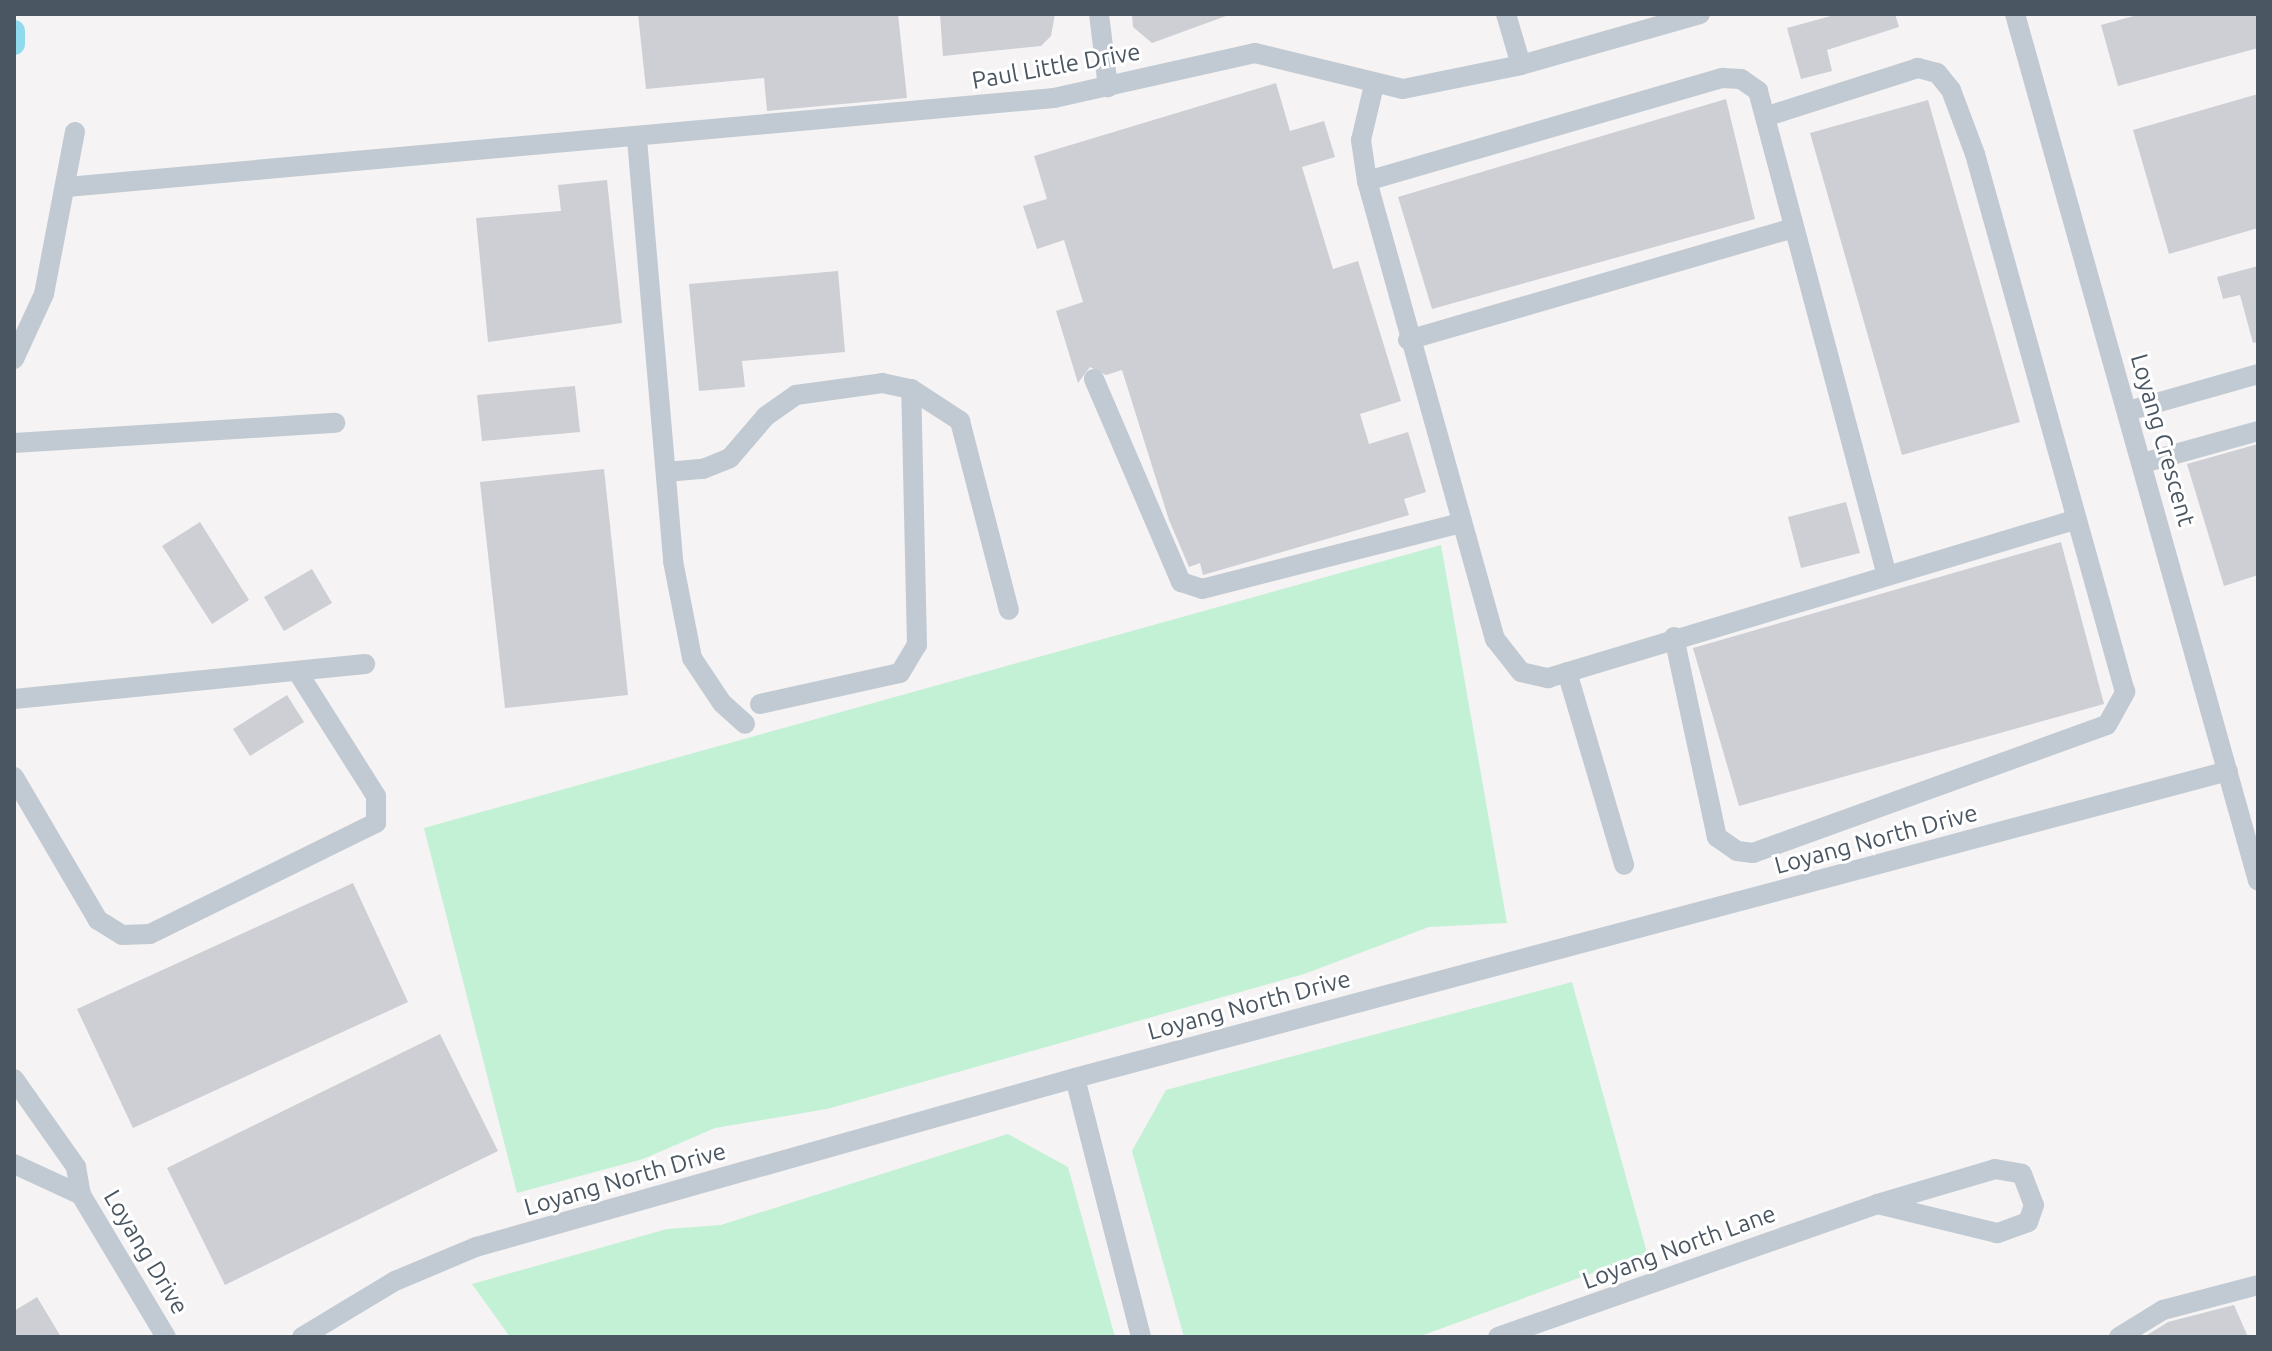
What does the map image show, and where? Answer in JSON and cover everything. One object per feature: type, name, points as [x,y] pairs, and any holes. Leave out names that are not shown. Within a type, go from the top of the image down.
[{"type":"street","points":[[1099,14],[1108,87]]},
{"type":"street","points":[[1506,14],[1521,65]]},
{"type":"street","name":"Paul Little Drive","points":[[67,187],[637,139],[1108,87],[1255,53],[1374,85],[1403,89],[1521,65],[1700,14]]},
{"type":"street","name":"Loyang Crescent","points":[[2015,14],[2258,881]]},
{"type":"street","points":[[1674,637],[1717,837],[1737,851],[1753,853],[2107,725],[2120,711],[2125,692],[2074,520],[1975,154],[1951,90],[1937,73],[1918,68],[1768,116]]},
{"type":"street","points":[[1367,181],[1722,78],[1741,79],[1758,91],[1768,116],[1794,228],[1886,572]]},
{"type":"street","points":[[1374,85],[1361,140],[1367,181],[1408,340],[1500,652],[1534,677],[1567,672],[1886,572],[2074,520]]},
{"type":"street","points":[[14,359],[44,294],[67,187],[75,132]]},
{"type":"street","points":[[637,139],[673,561],[692,658],[722,703],[745,724]]},
{"type":"street","points":[[1408,340],[1794,228]]},
{"type":"street","points":[[2128,411],[2258,374]]},
{"type":"street","points":[[1094,379],[1181,582],[1202,589],[1461,523]]},
{"type":"street","points":[[666,472],[703,469],[730,458],[766,416],[796,395],[882,383],[911,389],[960,421],[1009,610]]},
{"type":"street","points":[[760,704],[900,673],[917,645],[911,389]]},
{"type":"street","points":[[14,443],[335,423]]},
{"type":"street","points":[[2143,463],[2258,431]]},
{"type":"street","points":[[14,699],[365,664]]},
{"type":"street","points":[[14,777],[98,920],[122,935],[150,934],[376,823],[376,796],[297,671]]},
{"type":"street","points":[[1567,672],[1624,865]]},
{"type":"street","name":"Loyang North Drive","points":[[302,1337],[395,1281],[476,1247],[1075,1078],[2228,771]]},
{"type":"street","points":[[1075,1078],[1141,1337]]},
{"type":"street","name":"Loyang Drive","points":[[14,1079],[76,1167],[81,1195],[166,1337]]},
{"type":"street","name":"Loyang Drive","points":[[14,1164],[81,1195]]},
{"type":"street","name":"Loyang North Lane","points":[[1498,1337],[1877,1204],[1995,1169],[2022,1174],[2034,1205],[2028,1222],[1997,1233],[1877,1204]]},
{"type":"street","points":[[2119,1337],[2163,1310],[2258,1285]]},
{"type":"green space","points":[[1441,545],[1507,923],[1429,927],[1304,974],[827,1109],[715,1128],[643,1159],[517,1193],[424,828]]},
{"type":"green space","points":[[1572,982],[1647,1253],[1418,1337],[1184,1337],[1132,1151],[1166,1090]]},
{"type":"green space","points":[[1008,1134],[1068,1167],[1115,1337],[510,1337],[472,1284],[667,1229],[721,1225]]},
{"type":"building","points":[[638,14],[898,14],[907,98],[767,111],[764,78],[646,89]]},
{"type":"building","points":[[940,14],[1055,14],[1051,36],[1041,46],[943,56]]},
{"type":"building","points":[[1132,14],[1226,16],[1152,43],[1133,27]]},
{"type":"building","points":[[1838,14],[1895,14],[1899,27],[1827,50],[1832,71],[1801,79],[1787,28]]},
{"type":"building","points":[[2141,14],[2258,14],[2258,48],[2118,86],[2101,25]]},
{"type":"building","points":[[1276,83],[1290,131],[1324,121],[1335,157],[1302,167],[1333,269],[1358,261],[1401,401],[1360,414],[1369,444],[1408,432],[1426,492],[1404,499],[1409,515],[1203,575],[1200,563],[1189,567],[1169,520],[1122,370],[1106,375],[1090,367],[1078,383],[1056,311],[1083,302],[1064,240],[1037,249],[1023,206],[1047,199],[1034,156]]},
{"type":"building","points":[[2258,94],[2258,228],[2169,254],[2133,130]]},
{"type":"building","points":[[1726,99],[1755,219],[1432,309],[1398,197]]},
{"type":"building","points":[[1928,100],[2020,422],[1902,455],[1810,133]]},
{"type":"building","points":[[607,180],[622,323],[488,342],[476,218],[561,211],[558,185]]},
{"type":"building","points":[[2258,266],[2258,342],[2253,343],[2240,295],[2223,299],[2217,277]]},
{"type":"building","points":[[838,271],[845,352],[742,361],[745,387],[699,391],[689,284]]},
{"type":"building","points":[[575,386],[580,432],[482,441],[477,395]]},
{"type":"building","points":[[2258,444],[2258,575],[2224,586],[2187,464]]},
{"type":"building","points":[[604,469],[628,695],[505,708],[480,482]]},
{"type":"building","points":[[1846,502],[1860,553],[1801,568],[1788,517]]},
{"type":"building","points":[[200,522],[249,600],[212,624],[162,546]]},
{"type":"building","points":[[2061,542],[2104,704],[1739,806],[1693,648]]},
{"type":"building","points":[[312,569],[332,603],[284,631],[264,597]]},
{"type":"building","points":[[287,695],[304,722],[250,756],[233,729]]},
{"type":"building","points":[[353,883],[408,1002],[133,1128],[77,1009]]},
{"type":"building","points":[[440,1034],[498,1151],[225,1285],[167,1168]]},
{"type":"building","points":[[37,1297],[61,1337],[14,1337],[14,1311]]},
{"type":"building","points":[[2234,1305],[2248,1337],[2144,1337],[2168,1322]]},
{"type":"waterway","points":[[14,31],[14,44]]}]
